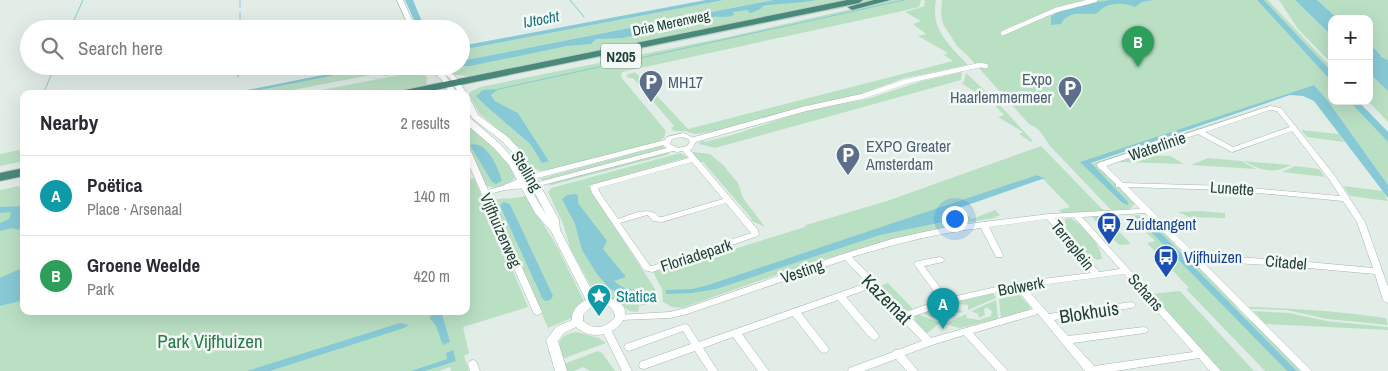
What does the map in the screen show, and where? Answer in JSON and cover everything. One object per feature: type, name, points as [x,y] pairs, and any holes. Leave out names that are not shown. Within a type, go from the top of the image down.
[{"type":"highway","name":"Drie Merenweg","points":[[461,90],[859,0]]},
{"type":"highway","name":"Drie Merenweg","points":[[462,90],[886,0]]},
{"type":"highway","points":[[0,169],[20,165]]},
{"type":"highway","points":[[0,177],[20,173]]},
{"type":"street","points":[[400,0],[409,20]]},
{"type":"street","points":[[1004,33],[1056,10],[1095,0]]},
{"type":"street","points":[[692,140],[738,129],[804,109],[861,97],[908,81],[980,65],[986,66]]},
{"type":"street","points":[[441,75],[456,90]]},
{"type":"street","points":[[449,75],[452,77],[457,90]]},
{"type":"street","name":"Stelling","points":[[470,108],[476,116],[506,139],[519,154],[554,220],[555,230]]},
{"type":"street","name":"Waterlinie","points":[[1307,371],[1100,165],[1270,108],[1281,111],[1332,178],[1364,228],[1388,300]]},
{"type":"street","name":"Stelling","points":[[470,123],[508,157],[522,184],[546,222],[555,230],[592,302]]},
{"type":"street","points":[[1198,132],[1232,150],[1294,128]]},
{"type":"street","points":[[485,193],[666,142],[669,138],[678,135],[687,136],[692,140]]},
{"type":"street","points":[[533,181],[672,149],[686,150],[692,146],[692,140]]},
{"type":"street","points":[[666,142],[666,145],[672,149]]},
{"type":"street","name":"Floriadepark","points":[[686,150],[694,159],[755,232],[755,234],[652,269],[643,265],[594,187],[694,159]]},
{"type":"street","name":"Vijfhuizerweg","points":[[470,158],[537,312]]},
{"type":"street","name":"Lunette","points":[[1119,184],[1227,188],[1345,199]]},
{"type":"street","points":[[615,222],[647,213],[652,214],[656,219],[662,220],[728,200]]},
{"type":"street","name":"Vesting","points":[[620,317],[670,315],[687,311],[846,256],[892,242],[951,229],[1049,216],[1146,211]]},
{"type":"street","name":"Schans","points":[[1075,214],[1216,371]]},
{"type":"street","name":"Terreplein","points":[[1049,216],[1097,275],[1127,271]]},
{"type":"street","points":[[984,224],[998,255]]},
{"type":"street","name":"Kazemat","points":[[846,256],[929,342]]},
{"type":"street","name":"Citadel","points":[[1193,258],[1328,265],[1379,272]]},
{"type":"street","points":[[940,260],[918,264],[946,302]]},
{"type":"street","name":"Bolwerk","points":[[905,316],[946,302],[1018,285],[1097,275]]},
{"type":"street","points":[[644,365],[872,284]]},
{"type":"street","name":"Blokhuis","points":[[1018,285],[1091,371]]},
{"type":"street","points":[[839,296],[874,336]]},
{"type":"street","points":[[604,300],[615,304],[620,312],[620,317],[613,327],[593,332],[581,327],[578,322],[579,310],[592,302],[604,300]]},
{"type":"street","name":"Blokhuis","points":[[1047,318],[1131,305]]},
{"type":"street","points":[[853,371],[929,342],[1040,310]]},
{"type":"street","points":[[794,311],[824,349]]},
{"type":"street","points":[[561,371],[551,344],[552,340],[560,330],[578,322]]},
{"type":"street","points":[[629,347],[685,327],[713,371]]},
{"type":"street","points":[[606,330],[627,371]]},
{"type":"street","name":"Blokhuis","points":[[1065,340],[1144,330]]},
{"type":"street","points":[[966,331],[1003,371]]},
{"type":"street","points":[[735,332],[764,371]]},
{"type":"street","points":[[897,353],[913,371]]},
{"type":"street","points":[[1091,371],[1201,354]]},
{"type":"green space","points":[[724,0],[773,0],[470,59],[470,48]]},
{"type":"green space","points":[[806,0],[851,0],[470,76],[455,75],[470,75],[470,65],[608,36],[623,38],[638,31],[731,12],[752,10],[782,2],[787,4]]},
{"type":"green space","points":[[865,0],[881,0],[563,65]]},
{"type":"green space","points":[[891,0],[921,0],[919,7],[903,11],[622,72],[621,77],[666,131],[664,138],[656,143],[546,171],[531,169],[518,147],[480,114],[470,97],[470,92],[480,87],[728,37]],"holes":[[[498,90],[491,95],[495,101],[518,113],[549,161],[538,157],[530,144],[477,96]]]},
{"type":"green space","points":[[925,0],[936,0],[935,10],[938,28],[948,43],[968,65],[905,78],[859,95],[719,131],[695,134],[685,131],[674,131],[671,128],[674,126],[633,78],[628,78],[626,75],[635,72],[688,129],[953,61],[944,55],[948,53],[918,36],[926,34],[913,24],[921,21],[905,12],[924,6]]},
{"type":"green space","points":[[942,0],[1257,0],[1328,78],[1328,101],[1314,85],[1081,162],[1121,203],[1128,205],[1129,203],[1091,164],[1268,105],[1098,164],[1135,203],[1130,209],[1111,210],[1049,145],[1039,130],[1030,125],[957,46],[943,24],[941,13]]},
{"type":"green space","points":[[1264,0],[1268,0],[1328,64],[1328,68]]},
{"type":"green space","points":[[1279,0],[1295,0],[1328,32],[1328,60],[1298,29]]},
{"type":"green space","points":[[1315,0],[1388,0],[1388,60],[1377,54],[1379,54],[1373,47],[1373,15],[1332,15]]},
{"type":"green space","points":[[962,72],[961,80],[715,148],[699,144],[702,140],[704,142],[732,135],[805,111],[864,100],[922,81]]},
{"type":"green space","points":[[966,73],[995,100],[1033,141],[1031,142],[1019,134],[1023,132],[998,117],[1004,115],[997,106],[961,83],[964,82]]},
{"type":"green space","points":[[336,75],[371,75],[293,90],[260,90]]},
{"type":"green space","points":[[399,75],[426,75],[427,78],[426,87],[410,90],[322,90]]},
{"type":"green space","points":[[1373,77],[1388,91],[1388,122],[1372,105]]},
{"type":"green space","points":[[1331,105],[1353,105],[1388,142],[1388,185]]},
{"type":"green space","points":[[470,127],[500,153],[515,177],[506,185],[498,187],[486,186],[470,153]]},
{"type":"green space","points":[[1301,130],[1339,134],[1344,142],[1307,137]]},
{"type":"green space","points":[[662,145],[665,148],[544,180],[539,179]]},
{"type":"green space","points":[[1041,146],[1104,211],[1062,213],[1059,210],[1070,207],[1043,177],[1037,175],[954,204],[972,219],[995,210],[1000,215],[994,218],[913,234],[874,245],[798,268],[682,308],[672,307],[663,302],[662,289],[653,272],[728,247],[731,250],[887,201]]},
{"type":"green space","points":[[20,150],[20,162],[0,166],[0,154]]},
{"type":"green space","points":[[670,152],[667,155],[548,186],[552,182]]},
{"type":"green space","points":[[680,153],[688,157],[588,186],[655,289],[653,302],[639,306],[638,312],[629,311],[620,303],[601,296],[593,290],[570,248],[564,226],[548,192],[551,188]]},
{"type":"green space","points":[[692,153],[710,154],[723,165],[738,183],[743,198],[765,227],[750,220],[752,219],[703,162],[699,162]]},
{"type":"green space","points":[[1141,155],[1170,156],[1184,164],[1118,162]]},
{"type":"green space","points":[[1208,158],[1241,161],[1256,169],[1191,165]]},
{"type":"green space","points":[[1243,161],[1291,165],[1272,171],[1255,167]]},
{"type":"green space","points":[[1295,166],[1319,169],[1325,177],[1282,172]]},
{"type":"green space","name":"Park Vijfhuizen","points":[[474,178],[528,307],[463,327],[469,353],[464,356],[469,371],[451,371],[450,367],[439,371],[425,371],[456,360],[455,358],[417,371],[0,371],[0,190],[20,186],[20,315],[470,315],[470,179]]},
{"type":"green space","points":[[1343,186],[1383,191],[1388,201],[1350,196]]},
{"type":"green space","points":[[526,196],[558,248],[584,301],[575,308],[572,318],[548,328],[491,200]],"holes":[[[502,204],[510,204],[552,295],[550,300],[542,298],[500,206]]]},
{"type":"green space","points":[[1178,212],[1225,213],[1225,218],[1189,217]]},
{"type":"green space","points":[[1138,215],[1152,220],[1179,249],[1213,280],[1243,314],[1256,324],[1303,371],[1297,371],[1149,221],[1143,220],[1142,223],[1287,371],[1265,371],[1186,289],[1189,288],[1147,243],[1155,241],[1130,216]]},
{"type":"green space","points":[[1104,216],[1131,244],[1120,245],[1092,217]]},
{"type":"green space","points":[[1071,218],[1095,241],[1102,259],[1097,260],[1071,238],[1065,226],[1065,219]]},
{"type":"green space","points":[[888,283],[913,309],[904,312],[880,286]]},
{"type":"green space","points":[[1180,291],[1254,371],[1220,371],[1151,294]]},
{"type":"green space","points":[[993,293],[996,298],[968,310],[968,305],[959,304],[957,306],[959,310],[964,312],[957,313],[953,303]]},
{"type":"green space","points":[[1019,294],[1031,308],[1026,312],[1001,318],[999,299]]},
{"type":"green space","points":[[996,300],[998,319],[960,328],[945,324],[966,314],[967,318],[979,320],[991,316],[992,311],[986,307],[984,310],[985,315],[979,318],[978,314],[971,311]]},
{"type":"green space","points":[[951,305],[955,314],[942,322],[922,313]]},
{"type":"green space","points":[[1248,307],[1317,310],[1386,318],[1388,325],[1327,319],[1287,310],[1251,309]]},
{"type":"green space","points":[[1253,311],[1289,313],[1327,321],[1388,327],[1388,330],[1265,324]]},
{"type":"green space","points":[[918,314],[940,323],[926,334],[916,325],[914,315]]},
{"type":"green space","points":[[577,332],[599,338],[606,343],[562,359],[559,348],[560,341],[566,335]]},
{"type":"green space","points":[[598,351],[602,353],[615,371],[590,371],[583,367],[574,371],[567,371],[564,364]]},
{"type":"water","points":[[405,0],[413,0],[421,20],[414,20]]},
{"type":"water","points":[[706,0],[724,0],[470,48],[470,44]]},
{"type":"water","points":[[773,0],[816,0],[764,6],[751,13],[748,12],[749,10],[733,12],[734,15],[731,16],[706,18],[707,21],[686,24],[692,22],[690,21],[667,26],[666,29],[658,30],[659,27],[639,31],[637,35],[623,38],[596,39],[591,44],[567,46],[470,66],[470,59]]},
{"type":"water","points":[[1110,0],[1154,0],[1142,2],[1135,7],[1115,4],[1093,14],[1071,15],[1061,24],[1051,25],[1051,16],[1065,10],[1080,5]]},
{"type":"water","points":[[1257,0],[1264,0],[1328,68],[1328,78]]},
{"type":"water","points":[[1295,0],[1317,0],[1334,15],[1328,15],[1328,32]]},
{"type":"water","points":[[1373,47],[1380,56],[1388,60],[1388,91],[1373,77]]},
{"type":"water","points":[[323,75],[336,75],[260,90],[247,90]]},
{"type":"water","points":[[1314,85],[1328,101],[1328,105],[1331,105],[1388,185],[1388,198],[1314,101],[1303,96],[1290,95],[1091,163],[1129,203],[1128,205],[1122,203],[1080,162]]},
{"type":"water","points":[[499,89],[491,95],[495,101],[518,113],[549,161],[542,163],[530,144],[476,96],[483,90]]},
{"type":"water","points":[[1353,105],[1362,105],[1388,132],[1388,142]]},
{"type":"water","points":[[474,144],[484,148],[488,153],[502,181],[496,184],[492,182],[470,145]]},
{"type":"water","points":[[1037,175],[1045,178],[959,208],[967,217],[880,235],[716,289],[692,293],[666,294],[666,290],[692,289],[705,286]]},
{"type":"water","points":[[567,195],[578,195],[578,203],[607,241],[603,249],[626,277],[614,281],[622,287],[651,291],[651,294],[631,297],[622,295],[609,288],[597,274],[582,250],[575,224],[562,199]]},
{"type":"water","points":[[503,202],[510,204],[553,296],[550,300],[545,301],[542,298],[500,206]]},
{"type":"water","points":[[20,206],[20,230],[12,228],[0,231],[0,223],[9,219],[11,212],[0,213],[0,207]]},
{"type":"water","points":[[1143,220],[1149,221],[1297,371],[1287,371],[1142,223]]},
{"type":"water","points":[[20,269],[20,301],[0,306],[0,278]]},
{"type":"water","points":[[431,315],[442,315],[450,342],[443,345],[437,328],[430,319]]},
{"type":"water","points":[[400,323],[409,325],[270,371],[247,371]]},
{"type":"water","points":[[453,350],[456,361],[425,371],[411,371],[447,359],[446,353]]},
{"type":"waterway","points":[[74,20],[83,0]]},
{"type":"waterway","points":[[240,0],[240,7]]},
{"type":"waterway","points":[[570,0],[584,17]]},
{"type":"waterway","points":[[499,89],[904,0]]},
{"type":"waterway","points":[[240,12],[240,20]]},
{"type":"waterway","points":[[45,90],[51,75]]},
{"type":"place","name":"Groene Weelde","points":[[1138,67]]},
{"type":"place","name":"MH17","points":[[651,103]]},
{"type":"place","name":"Expo Haarlemmermeer","points":[[1070,109]]},
{"type":"place","name":"EXPO Greater Amsterdam","points":[[848,176]]},
{"type":"place","name":"Zuidtangent","points":[[1109,245]]},
{"type":"place","name":"Vijfhuizen","points":[[1166,278]]},
{"type":"place","name":"Statica","points":[[599,317]]},
{"type":"place","name":"Poëtica","points":[[943,329]]},
{"type":"water label","name":"IJtocht","points":[[541,19]]}]
